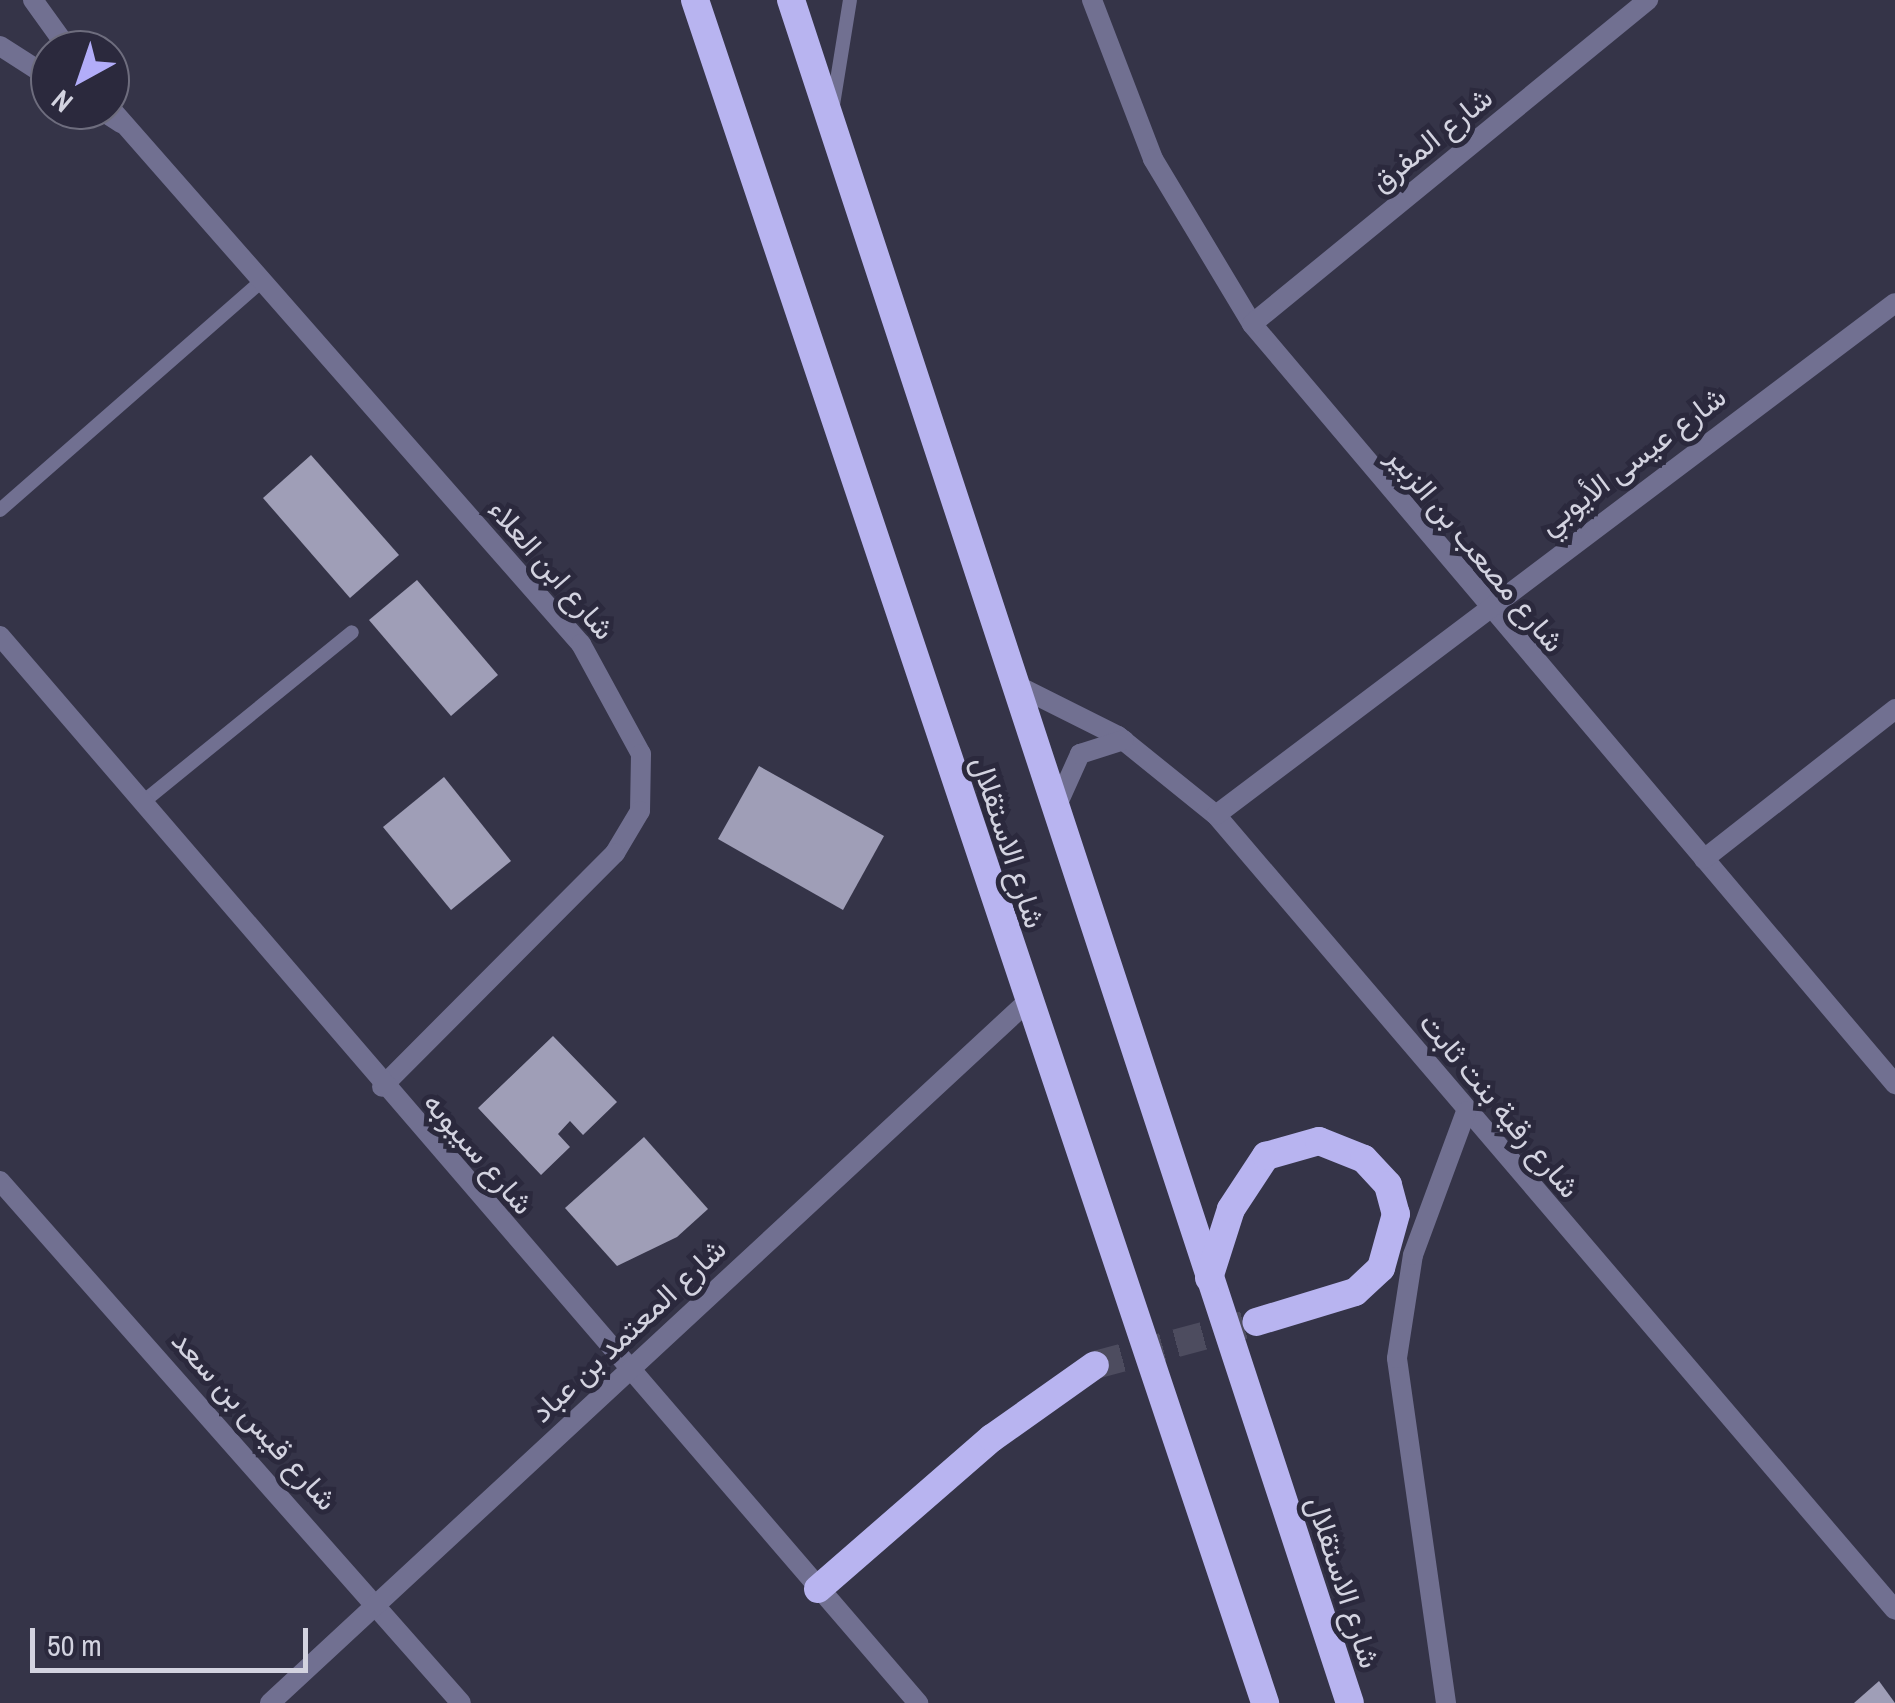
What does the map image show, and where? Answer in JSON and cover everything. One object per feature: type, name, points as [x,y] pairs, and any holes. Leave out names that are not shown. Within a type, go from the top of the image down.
[{"type":"highway","name":"شارع الاستقلال","points":[[695,0],[1265,1703]]},
{"type":"highway","name":"شارع الاستقلال","points":[[791,0],[1020,686],[1350,1703]]},
{"type":"highway","points":[[1210,1278],[1231,1209],[1266,1156],[1319,1140],[1364,1160],[1388,1185],[1396,1214],[1381,1268],[1354,1292],[1256,1322]]},
{"type":"highway","points":[[818,1590],[992,1438],[1095,1365]]},
{"type":"street","points":[[33,0],[55,30]]},
{"type":"street","name":"شارع مصعب بن الزبير","points":[[1092,0],[1153,159],[1252,324],[1484,608],[1891,1073]]},
{"type":"street","name":"شارع المفرق","points":[[1252,324],[1648,0]]},
{"type":"street","points":[[0,46],[30,65]]},
{"type":"street","name":"شارع ابن العلاء","points":[[128,130],[580,644],[641,754],[640,811],[615,852],[382,1087]]},
{"type":"street","name":"شارع عيسى الأيوبي","points":[[1216,815],[1484,608],[1895,303]]},
{"type":"street","name":"شارع سيبوبه","points":[[0,636],[382,1087],[918,1703]]},
{"type":"street","name":"شارع رقية بنت ثابت","points":[[1020,686],[1124,740],[1216,815],[1895,1610]]},
{"type":"street","points":[[1704,859],[1895,709]]},
{"type":"street","points":[[1058,803],[1080,754],[1124,740]]},
{"type":"street","name":"شارع المعتمد بن عباد","points":[[270,1703],[1028,1001]]},
{"type":"street","points":[[1446,1703],[1397,1358],[1413,1255],[1466,1112]]},
{"type":"street","name":"شارع قيس بن سعد","points":[[0,1181],[378,1601],[461,1703]]},
{"type":"lane","points":[[830,116],[847,61],[850,0]]},
{"type":"lane","points":[[0,510],[259,283]]},
{"type":"lane","points":[[143,802],[352,632]]},
{"type":"building","points":[[311,455],[399,555],[350,598],[263,498]]},
{"type":"building","points":[[417,580],[498,675],[451,716],[369,620]]},
{"type":"building","points":[[759,766],[884,836],[843,910],[718,839]]},
{"type":"building","points":[[444,777],[511,861],[451,910],[383,827]]},
{"type":"building","points":[[553,1036],[617,1102],[583,1135],[570,1121],[558,1134],[570,1147],[541,1175],[478,1108]]},
{"type":"building","points":[[644,1137],[708,1209],[677,1237],[617,1266],[565,1208]]},
{"type":"building","points":[[1879,1681],[1895,1703],[1854,1703]]},
{"type":"tunnel","points":[[1095,1365],[1256,1322]]}]
